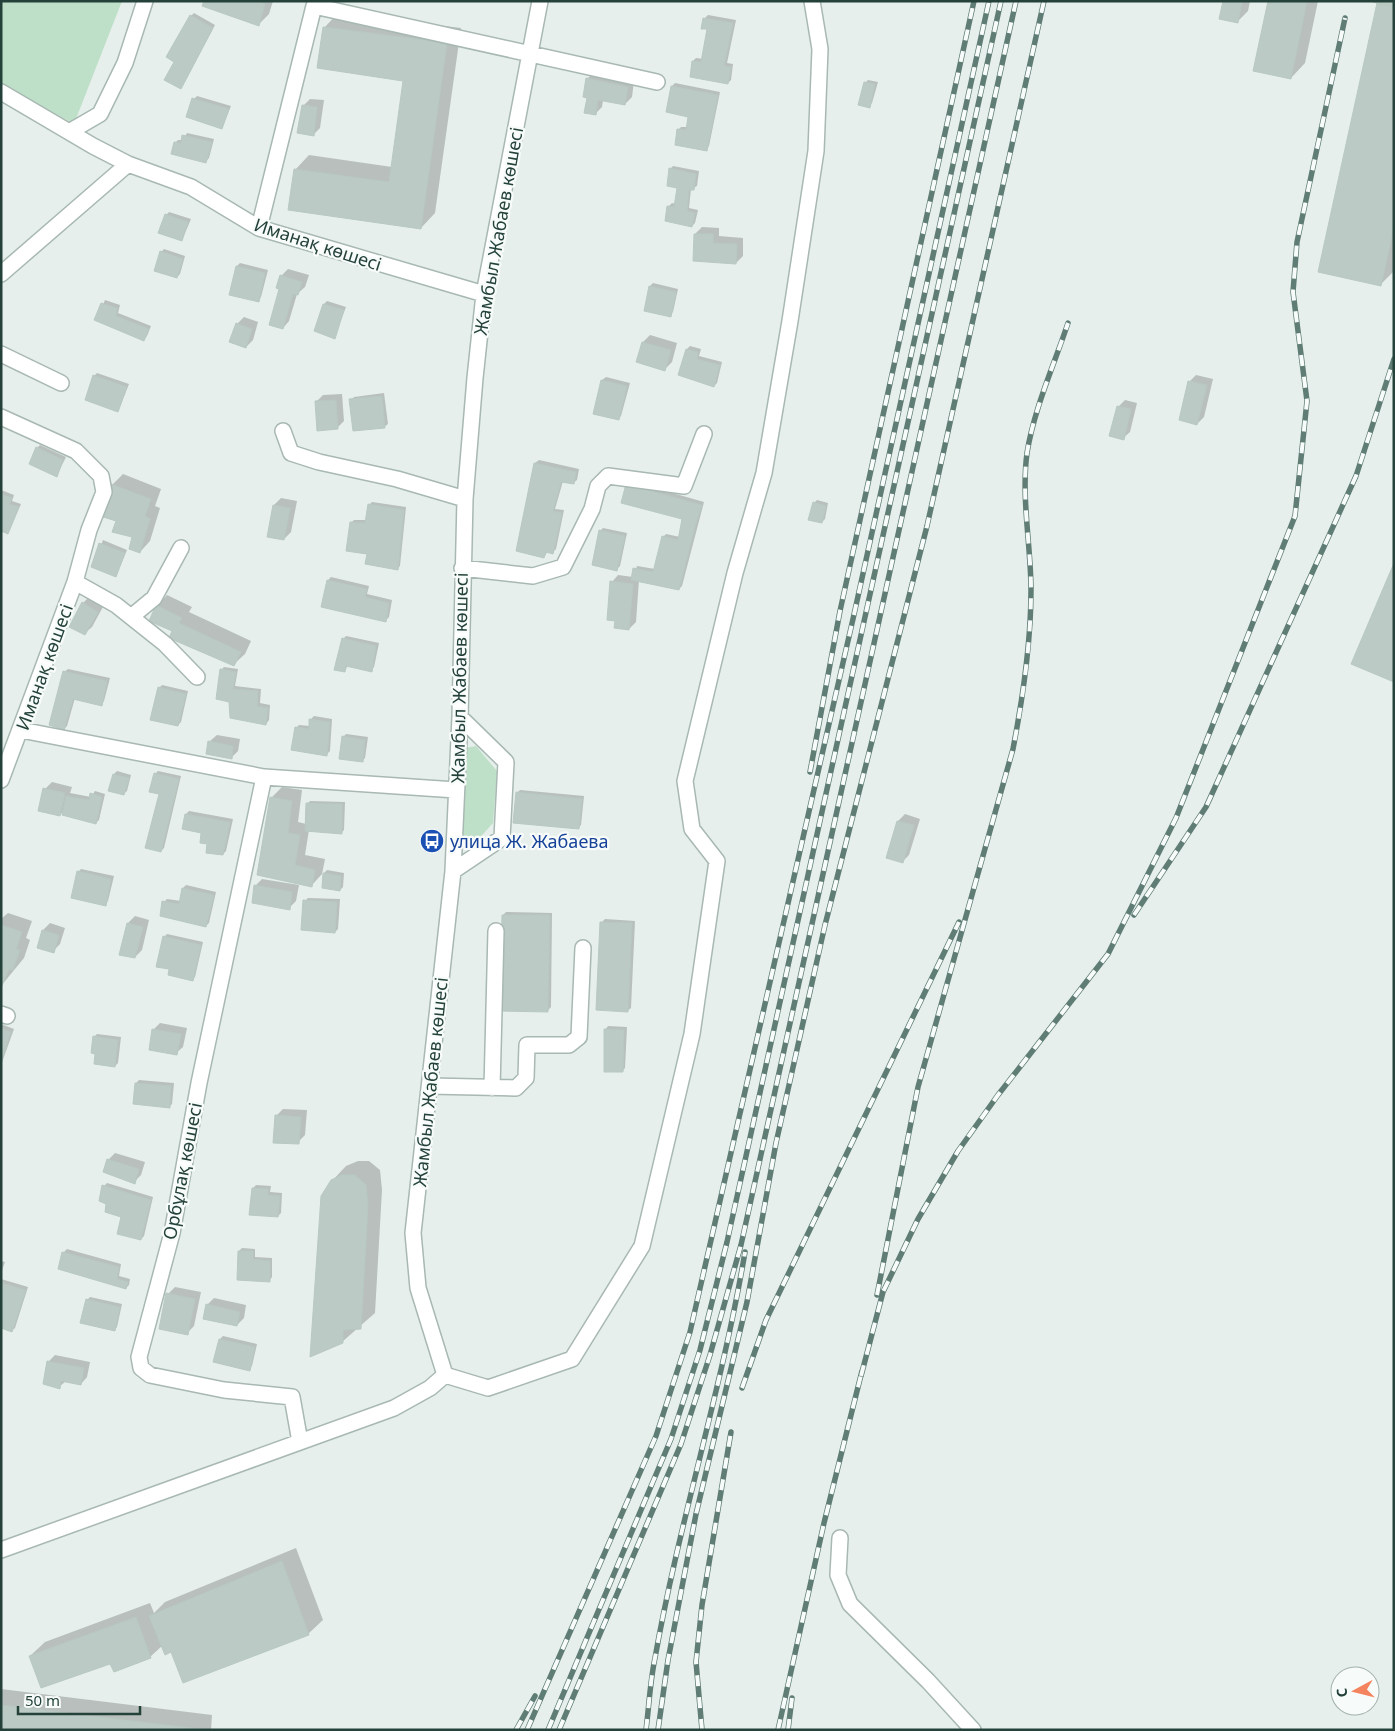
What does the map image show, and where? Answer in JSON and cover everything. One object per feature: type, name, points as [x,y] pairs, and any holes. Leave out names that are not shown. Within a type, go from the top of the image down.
[{"type":"street","points":[[69,132],[100,114],[125,63],[145,1]]},
{"type":"street","name":"Жамбыл Жабаев көшесі","points":[[445,1376],[418,1288],[414,1233],[453,872],[460,717],[465,499],[484,294],[540,1]]},
{"type":"street","points":[[1,1550],[394,1408],[430,1388],[445,1376],[488,1388],[572,1359],[642,1246],[692,1034],[717,861],[692,828],[685,781],[735,573],[764,473],[816,150],[820,50],[812,1]]},
{"type":"street","points":[[259,228],[314,6],[531,52],[658,82]]},
{"type":"street","name":"Иманақ көшесі","points":[[1,92],[128,164],[191,187],[259,228],[484,294]]},
{"type":"street","points":[[1,274],[128,164]]},
{"type":"street","points":[[1,354],[61,383]]},
{"type":"street","name":"Иманақ көшесі","points":[[1,417],[76,450],[101,476],[104,492],[89,530],[75,582],[1,780]]},
{"type":"street","points":[[283,431],[291,453],[319,462],[397,479],[465,499]]},
{"type":"street","points":[[462,568],[533,576],[562,567],[592,509],[598,486],[608,476],[684,486],[704,434]]},
{"type":"street","points":[[131,616],[154,598],[181,548]]},
{"type":"street","points":[[75,582],[116,605],[131,616],[164,644],[197,677]]},
{"type":"street","points":[[453,872],[502,838],[506,762],[460,717]]},
{"type":"street","points":[[21,730],[264,777],[456,790]]},
{"type":"street","name":"Орбұлақ көшесі","points":[[264,777],[199,1083],[172,1233],[139,1356],[141,1368],[150,1375],[224,1390],[292,1397],[300,1442]]},
{"type":"street","points":[[492,1088],[496,931]]},
{"type":"street","points":[[430,1086],[516,1088],[526,1078],[527,1045],[569,1045],[579,1037],[583,948]]},
{"type":"street","points":[[840,1538],[838,1575],[850,1604],[928,1681],[973,1730]]},
{"type":"green space","points":[[1,1],[122,1],[74,124],[1,84]]},
{"type":"green space","points":[[476,746],[497,771],[493,823],[475,843],[461,838],[465,748]]},
{"type":"building","points":[[204,1],[258,1],[265,4],[259,26],[202,6]]},
{"type":"building","points":[[1223,1],[1242,1],[1238,23],[1219,19]]},
{"type":"building","points":[[1268,1],[1307,1],[1291,79],[1253,71]]},
{"type":"building","points":[[1370,1],[1394,1],[1394,7],[1377,3]]},
{"type":"building","points":[[1377,3],[1394,7],[1394,226],[1381,286],[1318,272]]},
{"type":"building","points":[[190,15],[213,28],[181,89],[164,80],[174,62],[166,57]]},
{"type":"building","points":[[703,18],[733,23],[724,66],[731,67],[728,84],[690,77],[692,61],[701,62],[707,29],[701,29]]},
{"type":"building","points":[[323,27],[449,43],[447,43],[421,229],[288,210],[294,169],[389,182],[403,81],[317,68]]},
{"type":"building","points":[[586,78],[628,87],[625,105],[598,100],[596,115],[584,113],[587,98],[583,97]]},
{"type":"building","points":[[864,82],[875,84],[870,108],[858,105]]},
{"type":"building","points":[[671,86],[718,95],[707,151],[675,145],[677,129],[686,130],[688,117],[666,112]]},
{"type":"building","points":[[192,98],[229,109],[222,129],[186,117]]},
{"type":"building","points":[[302,105],[317,107],[314,136],[297,133]]},
{"type":"building","points":[[182,135],[212,142],[206,163],[171,154],[174,142],[181,143]]},
{"type":"building","points":[[669,168],[696,174],[694,190],[689,190],[687,211],[695,213],[692,227],[665,221],[667,206],[674,207],[677,188],[667,186]]},
{"type":"building","points":[[165,214],[188,222],[182,241],[158,233]]},
{"type":"building","points":[[694,234],[713,234],[713,243],[737,244],[736,264],[693,261]]},
{"type":"building","points":[[160,251],[183,259],[177,278],[154,271]]},
{"type":"building","points":[[236,266],[265,273],[259,302],[229,295]]},
{"type":"building","points":[[280,275],[302,282],[298,295],[293,294],[283,329],[269,325],[279,289],[276,288]]},
{"type":"building","points":[[649,286],[676,292],[671,317],[644,311]]},
{"type":"building","points":[[101,303],[117,308],[116,316],[149,329],[144,341],[94,320]]},
{"type":"building","points":[[323,304],[344,310],[335,339],[314,331]]},
{"type":"building","points":[[236,323],[252,329],[246,348],[229,342]]},
{"type":"building","points":[[642,342],[671,350],[665,371],[636,362]]},
{"type":"building","points":[[686,349],[698,352],[697,359],[720,365],[714,387],[678,375]]},
{"type":"building","points":[[93,375],[127,387],[118,412],[85,400]]},
{"type":"building","points":[[601,380],[627,386],[619,420],[593,414]]},
{"type":"building","points":[[1188,381],[1207,385],[1197,425],[1179,420]]},
{"type":"building","points":[[382,396],[385,428],[353,431],[349,399]]},
{"type":"building","points":[[336,400],[338,429],[317,431],[315,401]]},
{"type":"building","points":[[1117,406],[1131,409],[1124,440],[1109,436]]},
{"type":"building","points":[[36,447],[63,460],[57,477],[29,464]]},
{"type":"building","points":[[534,463],[576,472],[574,484],[561,482],[553,511],[562,513],[553,554],[546,552],[544,558],[516,551]]},
{"type":"building","points":[[111,484],[151,499],[145,516],[150,519],[140,553],[129,549],[132,537],[112,532],[116,521],[100,516]]},
{"type":"building","points":[[626,484],[702,505],[679,590],[631,580],[633,568],[653,572],[662,536],[678,540],[682,519],[621,503]]},
{"type":"building","points":[[1,494],[12,498],[9,504],[19,507],[8,534],[1,531]]},
{"type":"building","points":[[813,502],[826,506],[822,523],[808,520]]},
{"type":"building","points":[[368,504],[404,510],[398,570],[365,564],[367,554],[346,551],[350,522],[365,523]]},
{"type":"building","points":[[273,505],[290,508],[284,540],[267,537]]},
{"type":"building","points":[[599,530],[625,536],[617,571],[592,565]]},
{"type":"building","points":[[99,543],[125,553],[116,577],[91,567]]},
{"type":"building","points":[[1394,563],[1394,682],[1351,664]]},
{"type":"building","points":[[327,580],[367,589],[365,597],[389,603],[386,622],[321,607]]},
{"type":"building","points":[[610,581],[633,584],[629,630],[614,628],[615,621],[607,620]]},
{"type":"building","points":[[82,602],[98,612],[85,635],[69,627]]},
{"type":"building","points":[[156,605],[182,618],[179,623],[241,652],[234,666],[169,638],[172,631],[149,621]]},
{"type":"building","points":[[342,638],[376,646],[372,672],[346,666],[345,672],[334,670]]},
{"type":"building","points":[[220,669],[236,672],[233,689],[258,691],[257,706],[268,708],[266,725],[230,718],[229,702],[216,699]]},
{"type":"building","points":[[63,671],[107,681],[102,706],[73,699],[64,730],[49,725]]},
{"type":"building","points":[[158,687],[186,694],[178,726],[150,720]]},
{"type":"building","points":[[309,719],[330,722],[327,756],[291,750],[295,727],[309,729]]},
{"type":"building","points":[[342,736],[365,740],[363,762],[339,759]]},
{"type":"building","points":[[208,741],[233,746],[232,759],[206,754]]},
{"type":"building","points":[[154,773],[179,779],[161,852],[145,848],[159,794],[149,792]]},
{"type":"building","points":[[113,774],[129,778],[124,795],[108,791]]},
{"type":"building","points":[[43,788],[65,793],[60,816],[38,811]]},
{"type":"building","points":[[516,792],[582,799],[579,829],[513,823]]},
{"type":"building","points":[[90,793],[102,797],[96,824],[62,815],[66,796],[89,800]]},
{"type":"building","points":[[270,797],[292,801],[288,833],[300,835],[295,865],[315,870],[312,887],[257,875]]},
{"type":"building","points":[[306,803],[342,804],[342,834],[305,831]]},
{"type":"building","points":[[185,814],[230,822],[223,855],[206,853],[207,844],[200,843],[201,833],[182,829]]},
{"type":"building","points":[[897,821],[914,825],[903,863],[886,858]]},
{"type":"building","points":[[77,871],[111,879],[106,906],[71,898]]},
{"type":"building","points":[[323,873],[341,876],[340,891],[322,888]]},
{"type":"building","points":[[254,885],[292,892],[290,910],[252,903]]},
{"type":"building","points":[[182,888],[214,895],[206,927],[160,916],[162,901],[179,904]]},
{"type":"building","points":[[303,900],[337,902],[335,933],[301,930]]},
{"type":"building","points":[[502,915],[550,915],[548,1012],[500,1011]]},
{"type":"building","points":[[600,922],[632,923],[628,1012],[596,1010]]},
{"type":"building","points":[[127,923],[143,927],[135,958],[119,955]]},
{"type":"building","points":[[1,925],[22,932],[16,949],[20,950],[13,970],[9,969],[1,988]]},
{"type":"building","points":[[42,930],[59,935],[54,953],[37,948]]},
{"type":"building","points":[[163,936],[201,945],[193,981],[168,975],[169,969],[156,967]]},
{"type":"building","points":[[1,1028],[11,1032],[1,1063]]},
{"type":"building","points":[[152,1029],[181,1034],[177,1055],[149,1050]]},
{"type":"building","points":[[604,1029],[624,1030],[623,1072],[604,1072]]},
{"type":"building","points":[[93,1036],[118,1040],[115,1067],[94,1064],[95,1054],[91,1053]]},
{"type":"building","points":[[135,1083],[171,1086],[170,1108],[133,1104]]},
{"type":"building","points":[[275,1115],[301,1117],[299,1144],[273,1143]]},
{"type":"building","points":[[107,1159],[139,1169],[135,1184],[103,1172]]},
{"type":"building","points":[[342,1175],[355,1175],[366,1185],[368,1206],[361,1329],[343,1330],[343,1343],[310,1357],[321,1196],[331,1180]]},
{"type":"building","points":[[102,1185],[151,1200],[141,1240],[117,1234],[121,1217],[105,1212],[106,1204],[99,1201]]},
{"type":"building","points":[[252,1188],[268,1189],[268,1195],[280,1196],[278,1217],[249,1215]]},
{"type":"building","points":[[238,1251],[253,1251],[253,1259],[270,1261],[270,1282],[237,1280]]},
{"type":"building","points":[[62,1252],[119,1267],[117,1279],[128,1282],[126,1289],[58,1269]]},
{"type":"building","points":[[1,1283],[26,1290],[12,1332],[1,1328]]},
{"type":"building","points":[[166,1293],[195,1299],[188,1335],[159,1329]]},
{"type":"building","points":[[86,1299],[120,1307],[115,1331],[80,1323]]},
{"type":"building","points":[[206,1304],[240,1312],[237,1326],[203,1319]]},
{"type":"building","points":[[219,1339],[255,1347],[250,1371],[213,1362]]},
{"type":"building","points":[[47,1361],[84,1368],[81,1385],[61,1381],[60,1389],[43,1384]]},
{"type":"building","points":[[282,1561],[309,1635],[183,1683],[171,1652],[165,1655],[149,1616]]},
{"type":"building","points":[[136,1617],[151,1658],[114,1672],[110,1664],[41,1688],[29,1656]]},
{"type":"building","points":[[1,1705],[199,1729],[199,1730],[1,1730]]},
{"type":"railway","points":[[810,772],[840,611],[974,1]]},
{"type":"railway","points":[[527,1730],[656,1436],[690,1332],[853,619],[989,1]]},
{"type":"railway","points":[[548,1730],[671,1439],[700,1350],[727,1242],[1001,1]]},
{"type":"railway","points":[[559,1730],[681,1444],[710,1355],[741,1245],[1016,1]]},
{"type":"railway","points":[[658,1730],[668,1660],[696,1514],[747,1302],[776,1143],[825,925],[927,526],[1044,1]]},
{"type":"railway","points":[[861,1376],[883,1292],[918,1219],[958,1151],[998,1095],[1108,954],[1176,818],[1295,516],[1307,401],[1293,292],[1297,242],[1345,18]]},
{"type":"railway","points":[[877,1295],[918,1087],[1013,749],[1026,670],[1031,610],[1031,573],[1025,487],[1027,453],[1039,404],[1068,323]]},
{"type":"railway","points":[[1134,915],[1206,807],[1356,476],[1394,359]]},
{"type":"railway","points":[[742,1388],[766,1320],[959,922]]},
{"type":"railway","points":[[646,1730],[652,1676],[665,1607],[725,1354],[745,1252]]},
{"type":"railway","points":[[778,1730],[824,1523],[862,1371]]},
{"type":"railway","points":[[702,1730],[696,1662],[702,1605],[731,1432]]},
{"type":"railway","points":[[516,1730],[535,1696]]},
{"type":"railway","points":[[788,1730],[792,1698]]},
{"type":"place","name":"улица Ж. Жабаева","points":[[432,841]]}]
